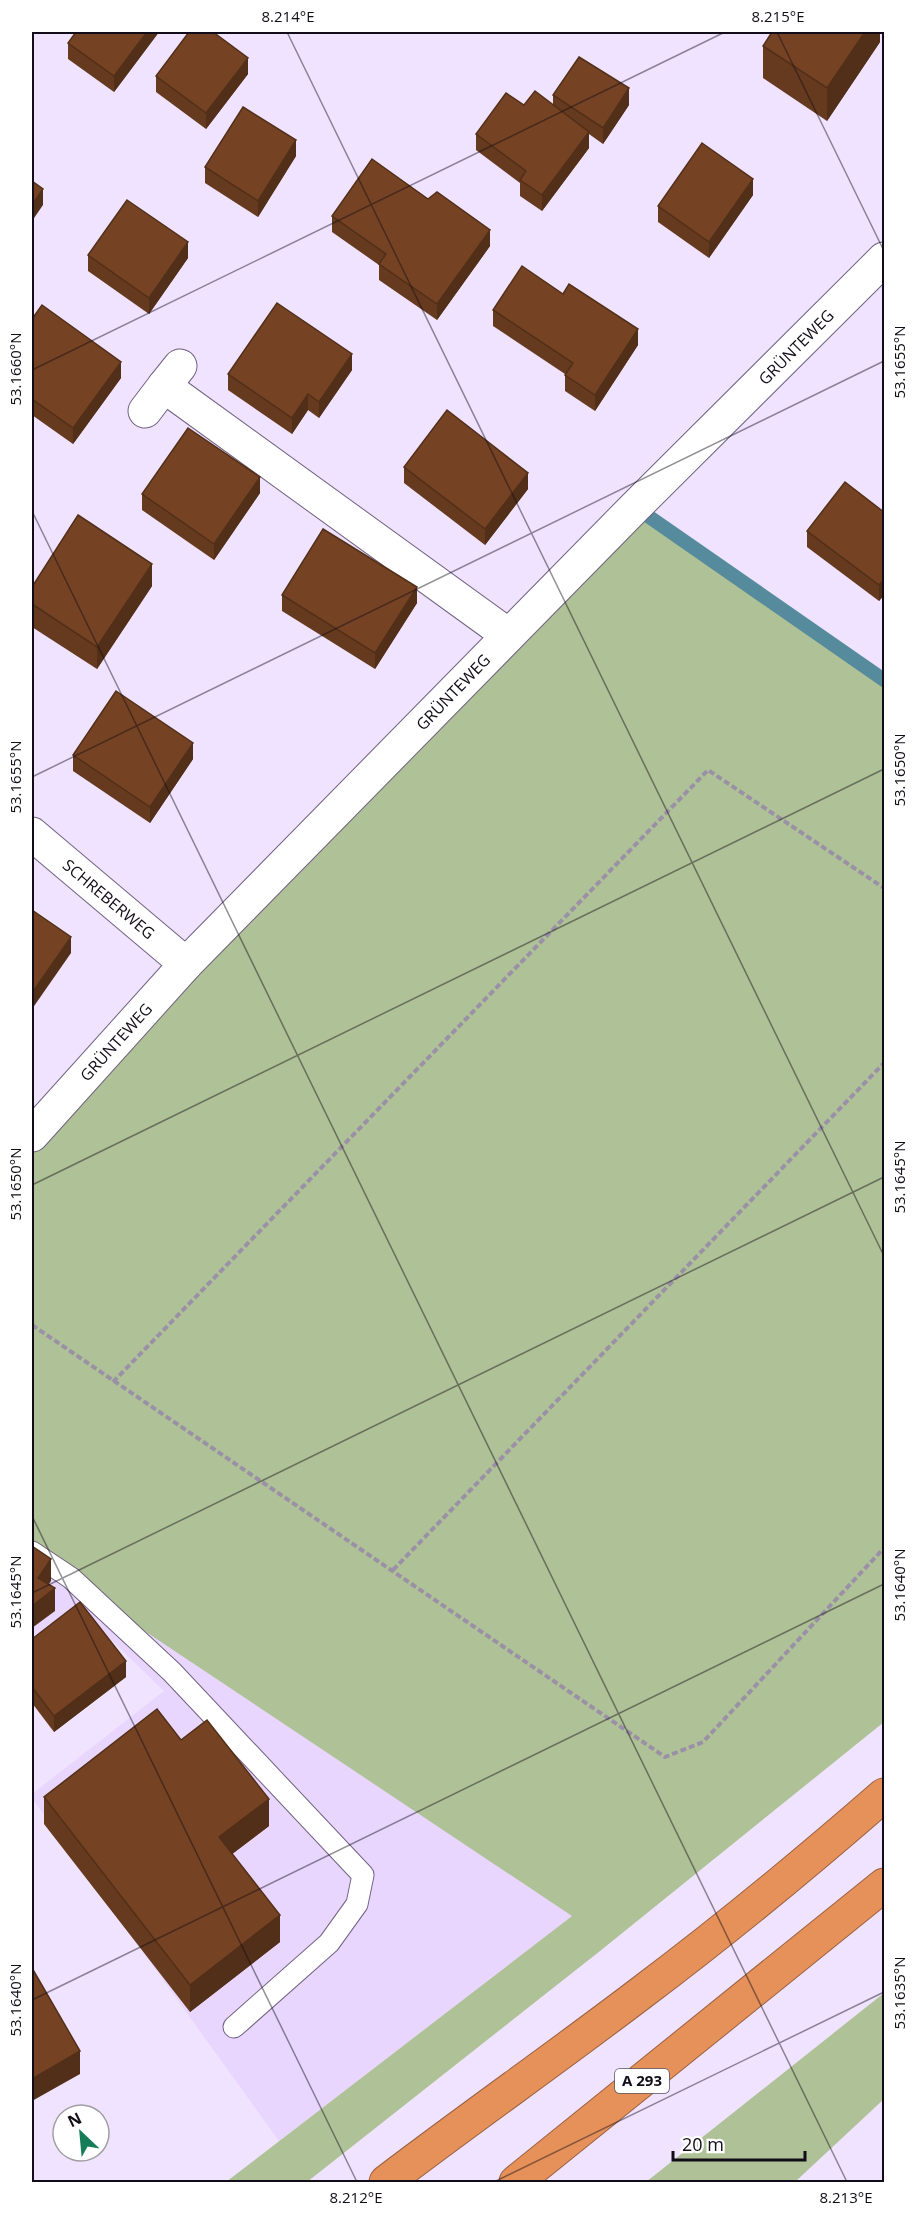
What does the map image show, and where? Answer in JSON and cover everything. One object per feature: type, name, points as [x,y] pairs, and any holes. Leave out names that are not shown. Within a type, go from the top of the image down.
[{"type":"highway","points":[[386,2182],[642,1993],[819,1852],[885,1795]]},
{"type":"highway","name":"A 293","points":[[516,2182],[885,1885]]},
{"type":"street","name":"GRÜNTEWEG","points":[[32,1135],[186,964],[508,635],[885,259]]},
{"type":"street","points":[[163,388],[508,635]]},
{"type":"street","name":"SCHREBERWEG","points":[[32,834],[186,964]]},
{"type":"lane","points":[[32,1552],[71,1578],[172,1672],[363,1875],[357,1904],[329,1943],[234,2027]]},
{"type":"path","points":[[113,1382],[708,770],[885,888]]},
{"type":"path","points":[[393,1570],[885,1063]]},
{"type":"path","points":[[32,1325],[665,1757],[702,1742],[885,1548]]},
{"type":"shaded area","points":[[32,1556],[572,1916],[279,2141],[32,1798],[32,1794],[164,1691],[77,1607],[32,1641]]},
{"type":"green space","points":[[635,507],[884,680],[884,1722],[600,1951],[307,2182],[226,2182],[572,1916],[32,1556],[32,1135]]},
{"type":"green space","points":[[884,1993],[884,2099],[796,2181],[646,2182]]},
{"type":"building","points":[[76,32],[147,32],[114,76],[68,43]]},
{"type":"building","points":[[189,32],[213,32],[248,58],[206,113],[156,76]]},
{"type":"building","points":[[772,32],[865,32],[827,88],[763,46]]},
{"type":"building","points":[[579,57],[629,88],[603,128],[553,95]]},
{"type":"building","points":[[535,91],[589,132],[542,195],[520,180],[526,171],[476,134],[506,93],[524,105]]},
{"type":"building","points":[[243,107],[296,140],[258,201],[205,167]]},
{"type":"building","points":[[702,143],[753,179],[709,242],[658,206]]},
{"type":"building","points":[[372,159],[428,199],[437,192],[490,230],[437,304],[379,264],[386,254],[332,216]]},
{"type":"building","points":[[32,181],[43,189],[32,205]]},
{"type":"building","points":[[127,200],[188,242],[149,298],[88,255]]},
{"type":"building","points":[[522,266],[563,294],[569,284],[638,329],[595,395],[565,375],[573,363],[493,310]]},
{"type":"building","points":[[277,303],[352,354],[319,402],[308,394],[292,418],[228,374]]},
{"type":"building","points":[[42,305],[121,362],[73,428],[32,399],[32,319]]},
{"type":"building","points":[[447,410],[528,473],[485,529],[404,467]]},
{"type":"building","points":[[188,428],[260,477],[214,544],[142,494]]},
{"type":"building","points":[[845,482],[885,513],[885,578],[879,585],[807,531]]},
{"type":"building","points":[[78,515],[152,564],[97,647],[32,604],[32,587]]},
{"type":"building","points":[[323,529],[417,587],[375,653],[282,595]]},
{"type":"building","points":[[116,691],[193,743],[150,807],[73,755]]},
{"type":"building","points":[[32,910],[71,937],[32,993]]},
{"type":"building","points":[[32,1546],[51,1559],[38,1578],[55,1588],[32,1606]]},
{"type":"building","points":[[80,1602],[126,1661],[54,1716],[32,1687],[32,1639]]},
{"type":"building","points":[[157,1709],[181,1740],[207,1720],[269,1799],[219,1837],[280,1915],[190,1985],[44,1797]]},
{"type":"building","points":[[32,1968],[80,2051],[32,2079]]},
{"type":"waterway","points":[[635,507],[884,680]]}]
